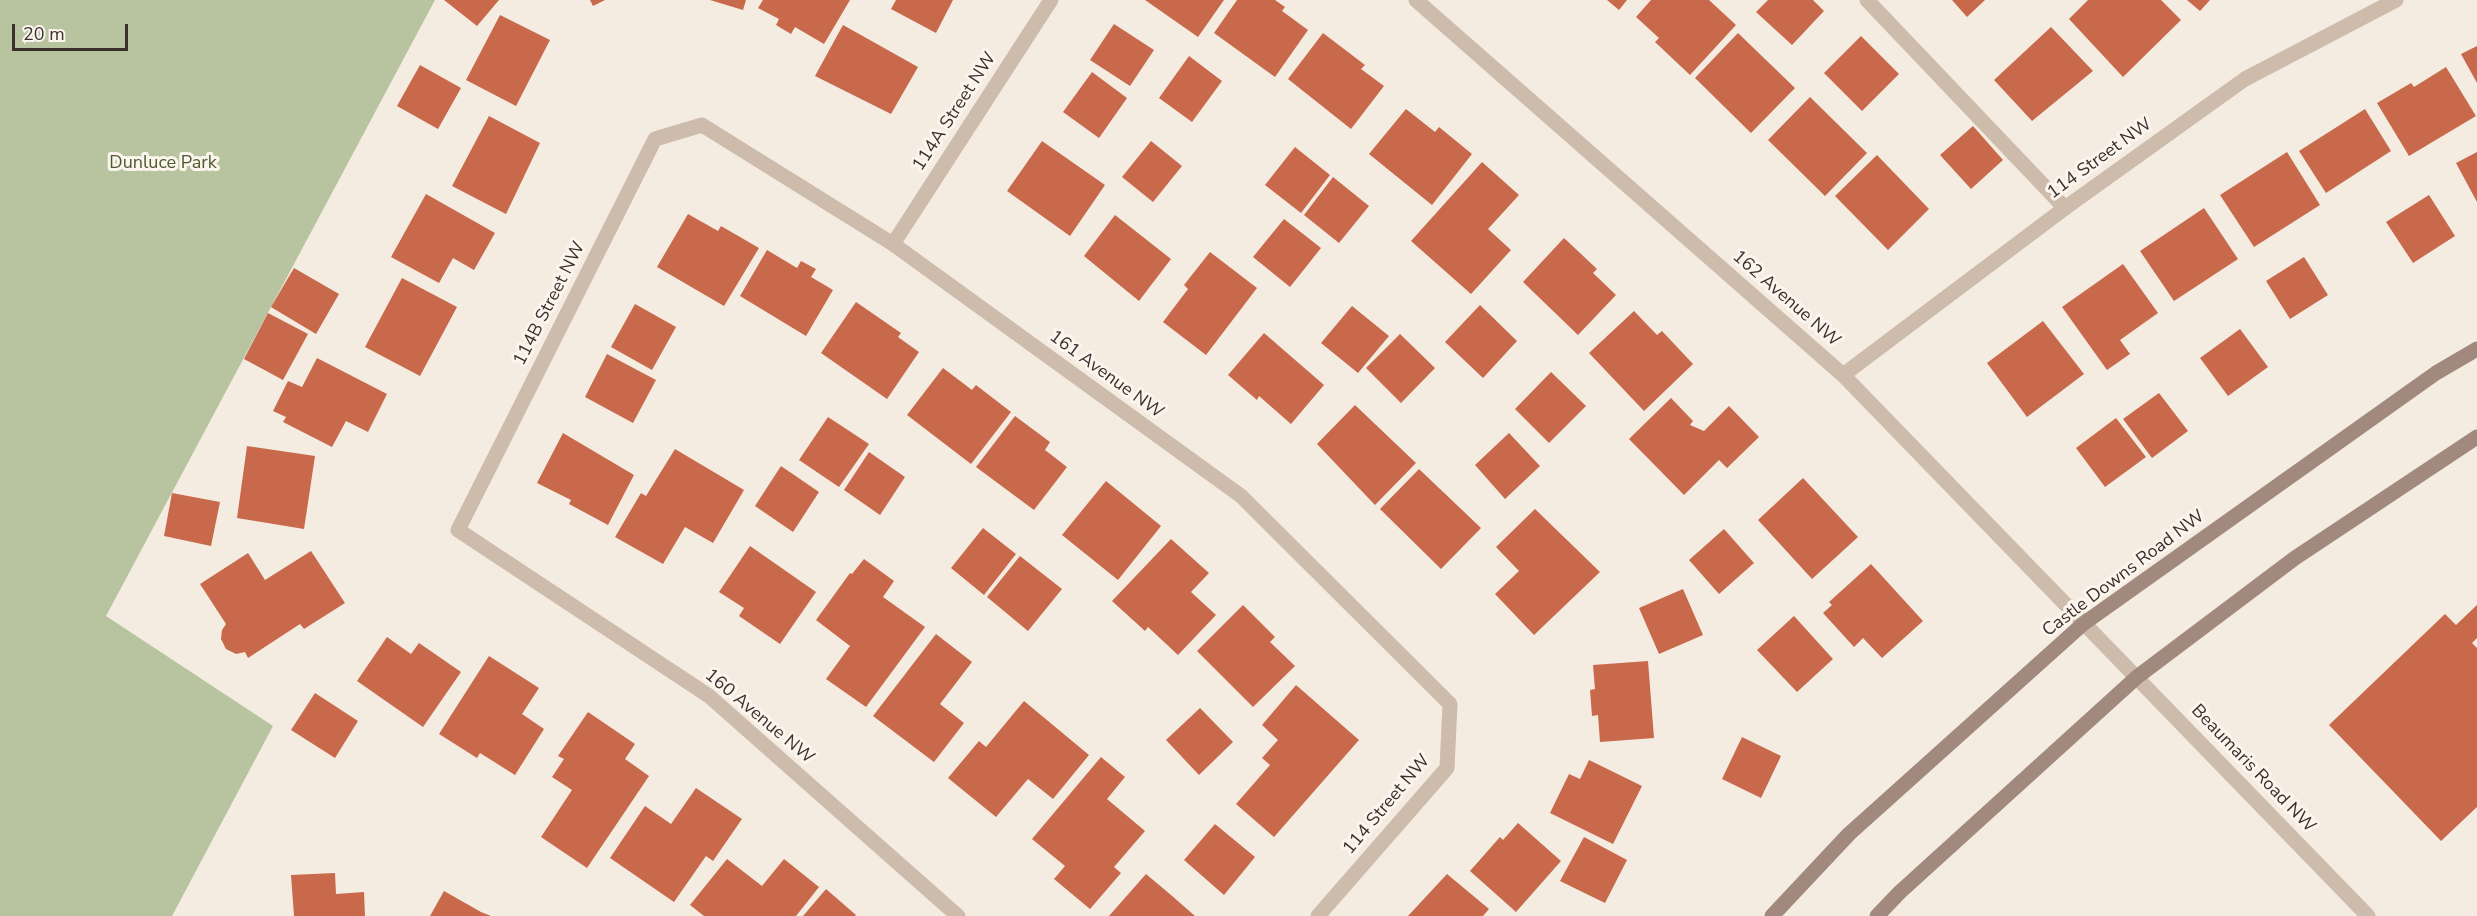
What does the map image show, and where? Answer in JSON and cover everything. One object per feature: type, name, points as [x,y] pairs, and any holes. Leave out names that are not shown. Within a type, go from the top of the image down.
[{"type":"main road","name":"Castle Downs Road NW","points":[[1772,916],[1849,834],[2083,624],[2416,387],[2477,349]]},
{"type":"main road","points":[[1877,916],[1900,892],[2136,677],[2295,558],[2477,437]]},
{"type":"street","name":"114A Street NW","points":[[893,244],[1051,0]]},
{"type":"street","name":"162 Avenue NW","points":[[1416,0],[1843,375],[2108,650]]},
{"type":"street","points":[[1867,0],[2065,208]]},
{"type":"street","name":"114 Street NW","points":[[1843,375],[2065,208],[2245,79],[2396,0]]},
{"type":"street","name":"161 Avenue NW","points":[[702,125],[893,244],[1241,496],[1450,704]]},
{"type":"street","name":"114B Street NW","points":[[458,530],[655,139],[702,125]]},
{"type":"street","name":"160 Avenue NW","points":[[458,530],[708,696],[958,916]]},
{"type":"street","name":"Beaumaris Road NW","points":[[2108,650],[2368,916]]},
{"type":"street","name":"114 Street NW","points":[[1318,916],[1447,768],[1450,704]]},
{"type":"green space","name":"Dunluce Park","points":[[0,0],[435,0],[106,616],[273,726],[172,916],[0,916]]},
{"type":"building","points":[[444,0],[499,0],[477,26]]},
{"type":"building","points":[[590,0],[605,0],[593,6]]},
{"type":"building","points":[[710,0],[746,0],[743,10]]},
{"type":"building","points":[[763,0],[850,0],[824,44],[795,27],[791,34],[776,25],[779,19],[758,8]]},
{"type":"building","points":[[896,0],[953,0],[936,33],[891,9]]},
{"type":"building","points":[[1145,0],[1224,0],[1198,37]]},
{"type":"building","points":[[1237,0],[1275,0],[1285,7],[1282,11],[1308,30],[1275,77],[1214,33]]},
{"type":"building","points":[[1607,0],[1627,0],[1619,10]]},
{"type":"building","points":[[1651,0],[1709,0],[1736,25],[1690,75],[1655,42],[1659,38],[1636,17]]},
{"type":"building","points":[[1768,0],[1813,0],[1824,11],[1792,45],[1756,12]]},
{"type":"building","points":[[1952,0],[1985,0],[1967,17]]},
{"type":"building","points":[[2088,0],[2161,0],[2181,20],[2123,77],[2069,19]]},
{"type":"building","points":[[2187,0],[2210,0],[2200,11]]},
{"type":"building","points":[[500,15],[550,40],[516,106],[466,80]]},
{"type":"building","points":[[1114,24],[1154,50],[1130,86],[1090,60]]},
{"type":"building","points":[[843,25],[918,67],[891,114],[815,76]]},
{"type":"building","points":[[2051,27],[2093,71],[2032,121],[1994,80]]},
{"type":"building","points":[[1323,33],[1365,65],[1361,69],[1384,86],[1351,129],[1288,79]]},
{"type":"building","points":[[1738,33],[1795,88],[1751,133],[1695,78]]},
{"type":"building","points":[[1861,36],[1899,74],[1862,111],[1824,73]]},
{"type":"building","points":[[2477,46],[2477,83],[2461,54]]},
{"type":"building","points":[[1189,56],[1222,81],[1192,122],[1159,98]]},
{"type":"building","points":[[420,65],[461,88],[438,129],[397,106]]},
{"type":"building","points":[[2446,67],[2476,116],[2409,156],[2377,103],[2411,83],[2414,87]]},
{"type":"building","points":[[1092,72],[1127,98],[1099,138],[1063,112]]},
{"type":"building","points":[[1810,97],[1867,153],[1825,196],[1768,140]]},
{"type":"building","points":[[1406,109],[1435,132],[1439,127],[1472,154],[1432,205],[1369,154]]},
{"type":"building","points":[[2365,109],[2391,151],[2326,193],[2299,151]]},
{"type":"building","points":[[489,116],[540,143],[506,214],[452,186]]},
{"type":"building","points":[[1973,126],[2003,160],[1971,189],[1940,155]]},
{"type":"building","points":[[1042,141],[1105,185],[1070,236],[1007,191]]},
{"type":"building","points":[[1151,141],[1182,166],[1153,202],[1122,177]]},
{"type":"building","points":[[1295,147],[1330,175],[1301,213],[1265,185]]},
{"type":"building","points":[[2287,152],[2320,205],[2254,247],[2220,195]]},
{"type":"building","points":[[2477,152],[2477,202],[2456,163]]},
{"type":"building","points":[[1877,155],[1929,209],[1888,250],[1835,196]]},
{"type":"building","points":[[1482,162],[1519,195],[1488,229],[1511,250],[1471,294],[1411,241]]},
{"type":"building","points":[[1333,177],[1369,206],[1339,243],[1304,215]]},
{"type":"building","points":[[426,194],[495,233],[474,270],[453,258],[439,283],[391,257]]},
{"type":"building","points":[[2429,195],[2455,236],[2413,263],[2386,222]]},
{"type":"building","points":[[2204,208],[2238,259],[2174,301],[2140,251]]},
{"type":"building","points":[[688,214],[718,231],[721,226],[759,248],[724,306],[657,267]]},
{"type":"building","points":[[1115,215],[1171,259],[1139,301],[1084,256]]},
{"type":"building","points":[[1284,219],[1321,248],[1290,287],[1253,257]]},
{"type":"building","points":[[1564,238],[1597,269],[1593,273],[1616,295],[1578,335],[1523,282]]},
{"type":"building","points":[[767,250],[797,268],[801,261],[816,269],[811,277],[833,290],[806,336],[740,296]]},
{"type":"building","points":[[1210,252],[1257,288],[1206,355],[1163,322],[1188,289],[1184,285]]},
{"type":"building","points":[[2304,257],[2328,295],[2290,319],[2266,281]]},
{"type":"building","points":[[2123,264],[2158,313],[2120,340],[2130,354],[2107,370],[2062,307]]},
{"type":"building","points":[[294,268],[339,294],[316,334],[271,307]]},
{"type":"building","points":[[402,278],[457,307],[420,376],[365,347]]},
{"type":"building","points":[[856,302],[901,333],[898,337],[919,352],[887,399],[821,353]]},
{"type":"building","points":[[635,304],[676,327],[652,370],[611,347]]},
{"type":"building","points":[[1480,305],[1517,341],[1483,378],[1445,342]]},
{"type":"building","points":[[1352,306],[1389,336],[1358,373],[1321,343]]},
{"type":"building","points":[[1634,311],[1657,335],[1662,331],[1693,364],[1644,411],[1589,353]]},
{"type":"building","points":[[268,313],[308,334],[283,380],[244,359]]},
{"type":"building","points":[[2043,321],[2084,374],[2027,417],[1987,363]]},
{"type":"building","points":[[2240,329],[2268,367],[2228,396],[2200,358]]},
{"type":"building","points":[[1264,333],[1324,385],[1291,424],[1259,396],[1257,400],[1228,375]]},
{"type":"building","points":[[1400,334],[1435,368],[1401,403],[1366,368]]},
{"type":"building","points":[[607,354],[656,380],[633,423],[585,397]]},
{"type":"building","points":[[317,358],[387,394],[368,432],[346,421],[332,447],[283,422],[286,417],[273,411],[288,381],[302,387]]},
{"type":"building","points":[[943,368],[972,390],[976,385],[1011,412],[971,464],[907,415]]},
{"type":"building","points":[[1551,372],[1586,406],[1549,443],[1515,409]]},
{"type":"building","points":[[2159,393],[2188,431],[2152,458],[2123,419]]},
{"type":"building","points":[[1671,398],[1693,421],[1690,425],[1704,431],[1729,406],[1759,437],[1727,468],[1719,460],[1684,495],[1629,439]]},
{"type":"building","points":[[1355,405],[1416,463],[1375,505],[1317,444]]},
{"type":"building","points":[[1015,416],[1050,442],[1045,450],[1067,467],[1034,510],[976,467]]},
{"type":"building","points":[[828,417],[869,444],[839,487],[799,460]]},
{"type":"building","points":[[2116,418],[2146,457],[2105,487],[2076,448]]},
{"type":"building","points":[[563,433],[634,475],[608,525],[569,504],[571,500],[537,483]]},
{"type":"building","points":[[1509,433],[1540,466],[1505,499],[1475,465]]},
{"type":"building","points":[[247,446],[315,456],[304,529],[237,518]]},
{"type":"building","points":[[675,449],[744,490],[713,543],[685,527],[663,564],[615,537],[641,493],[646,496]]},
{"type":"building","points":[[869,452],[905,477],[880,515],[844,490]]},
{"type":"building","points":[[781,466],[819,492],[793,532],[755,506]]},
{"type":"building","points":[[1419,469],[1481,528],[1441,569],[1380,509]]},
{"type":"building","points":[[1803,478],[1858,537],[1812,579],[1758,520]]},
{"type":"building","points":[[1106,481],[1161,526],[1118,580],[1062,535]]},
{"type":"building","points":[[172,493],[220,502],[211,546],[164,536]]},
{"type":"building","points":[[1535,509],[1600,572],[1534,635],[1495,594],[1519,571],[1496,547]]},
{"type":"building","points":[[983,528],[1016,554],[984,595],[951,568]]},
{"type":"building","points":[[1724,529],[1754,563],[1719,594],[1689,560]]},
{"type":"building","points":[[1171,539],[1209,573],[1191,592],[1216,615],[1178,655],[1148,627],[1145,631],[1112,601]]},
{"type":"building","points":[[750,546],[816,592],[780,644],[739,616],[744,608],[719,592]]},
{"type":"building","points":[[311,551],[345,603],[304,629],[300,624],[248,658],[245,652],[236,654],[226,649],[221,639],[222,630],[226,624],[200,584],[248,553],[265,580]]},
{"type":"building","points":[[1020,556],[1062,589],[1028,631],[987,597]]},
{"type":"building","points":[[864,559],[894,581],[883,597],[925,627],[866,707],[826,679],[850,646],[816,620],[850,573],[852,574]]},
{"type":"building","points":[[1871,564],[1923,621],[1882,658],[1863,638],[1854,647],[1823,613],[1832,605],[1829,602]]},
{"type":"building","points":[[1683,589],[1703,635],[1659,654],[1639,608]]},
{"type":"building","points":[[1243,605],[1275,637],[1270,642],[1295,666],[1253,707],[1197,651]]},
{"type":"building","points":[[2477,605],[2477,638],[2472,643],[2477,648],[2477,807],[2441,841],[2329,725],[2445,614],[2456,625]]},
{"type":"building","points":[[1794,616],[1833,659],[1797,692],[1757,650]]},
{"type":"building","points":[[936,634],[972,662],[940,704],[964,723],[934,762],[873,716]]},
{"type":"building","points":[[387,637],[411,654],[419,643],[461,672],[423,727],[357,681]]},
{"type":"building","points":[[489,656],[539,688],[522,714],[544,729],[515,775],[480,753],[477,758],[439,734]]},
{"type":"building","points":[[1648,661],[1654,738],[1600,742],[1598,715],[1592,716],[1590,690],[1595,689],[1593,665]]},
{"type":"building","points":[[1296,685],[1359,740],[1274,837],[1236,804],[1270,765],[1262,758],[1278,740],[1262,725]]},
{"type":"building","points":[[315,693],[358,721],[335,758],[291,730]]},
{"type":"building","points":[[1024,701],[1089,755],[1053,799],[1028,779],[996,817],[948,778],[979,741],[986,747]]},
{"type":"building","points":[[1200,708],[1233,742],[1199,775],[1166,740]]},
{"type":"building","points":[[588,712],[635,744],[625,759],[649,776],[587,868],[541,837],[572,790],[552,777],[564,759],[558,756]]},
{"type":"building","points":[[1742,737],[1781,756],[1761,798],[1722,779]]},
{"type":"building","points":[[1101,757],[1125,777],[1107,799],[1145,831],[1114,867],[1121,873],[1090,909],[1054,879],[1065,866],[1032,839]]},
{"type":"building","points":[[1589,760],[1642,786],[1613,844],[1550,813],[1569,774],[1580,779]]},
{"type":"building","points":[[696,788],[742,819],[713,861],[706,856],[674,902],[610,858],[645,806],[671,824]]},
{"type":"building","points":[[1518,823],[1561,861],[1516,912],[1470,871],[1500,837],[1503,840]]},
{"type":"building","points":[[1215,824],[1255,857],[1224,895],[1184,860]]},
{"type":"building","points":[[1584,837],[1627,860],[1605,903],[1560,881]]},
{"type":"building","points":[[727,859],[762,886],[784,859],[819,887],[796,916],[704,916],[690,905]]},
{"type":"building","points":[[335,873],[336,894],[364,892],[365,916],[294,916],[291,875]]},
{"type":"building","points":[[1146,874],[1171,895],[1195,916],[1109,916]]},
{"type":"building","points":[[1447,874],[1489,909],[1483,916],[1408,916]]},
{"type":"building","points":[[826,889],[856,915],[803,916]]},
{"type":"building","points":[[444,891],[481,912],[491,916],[430,916]]}]
